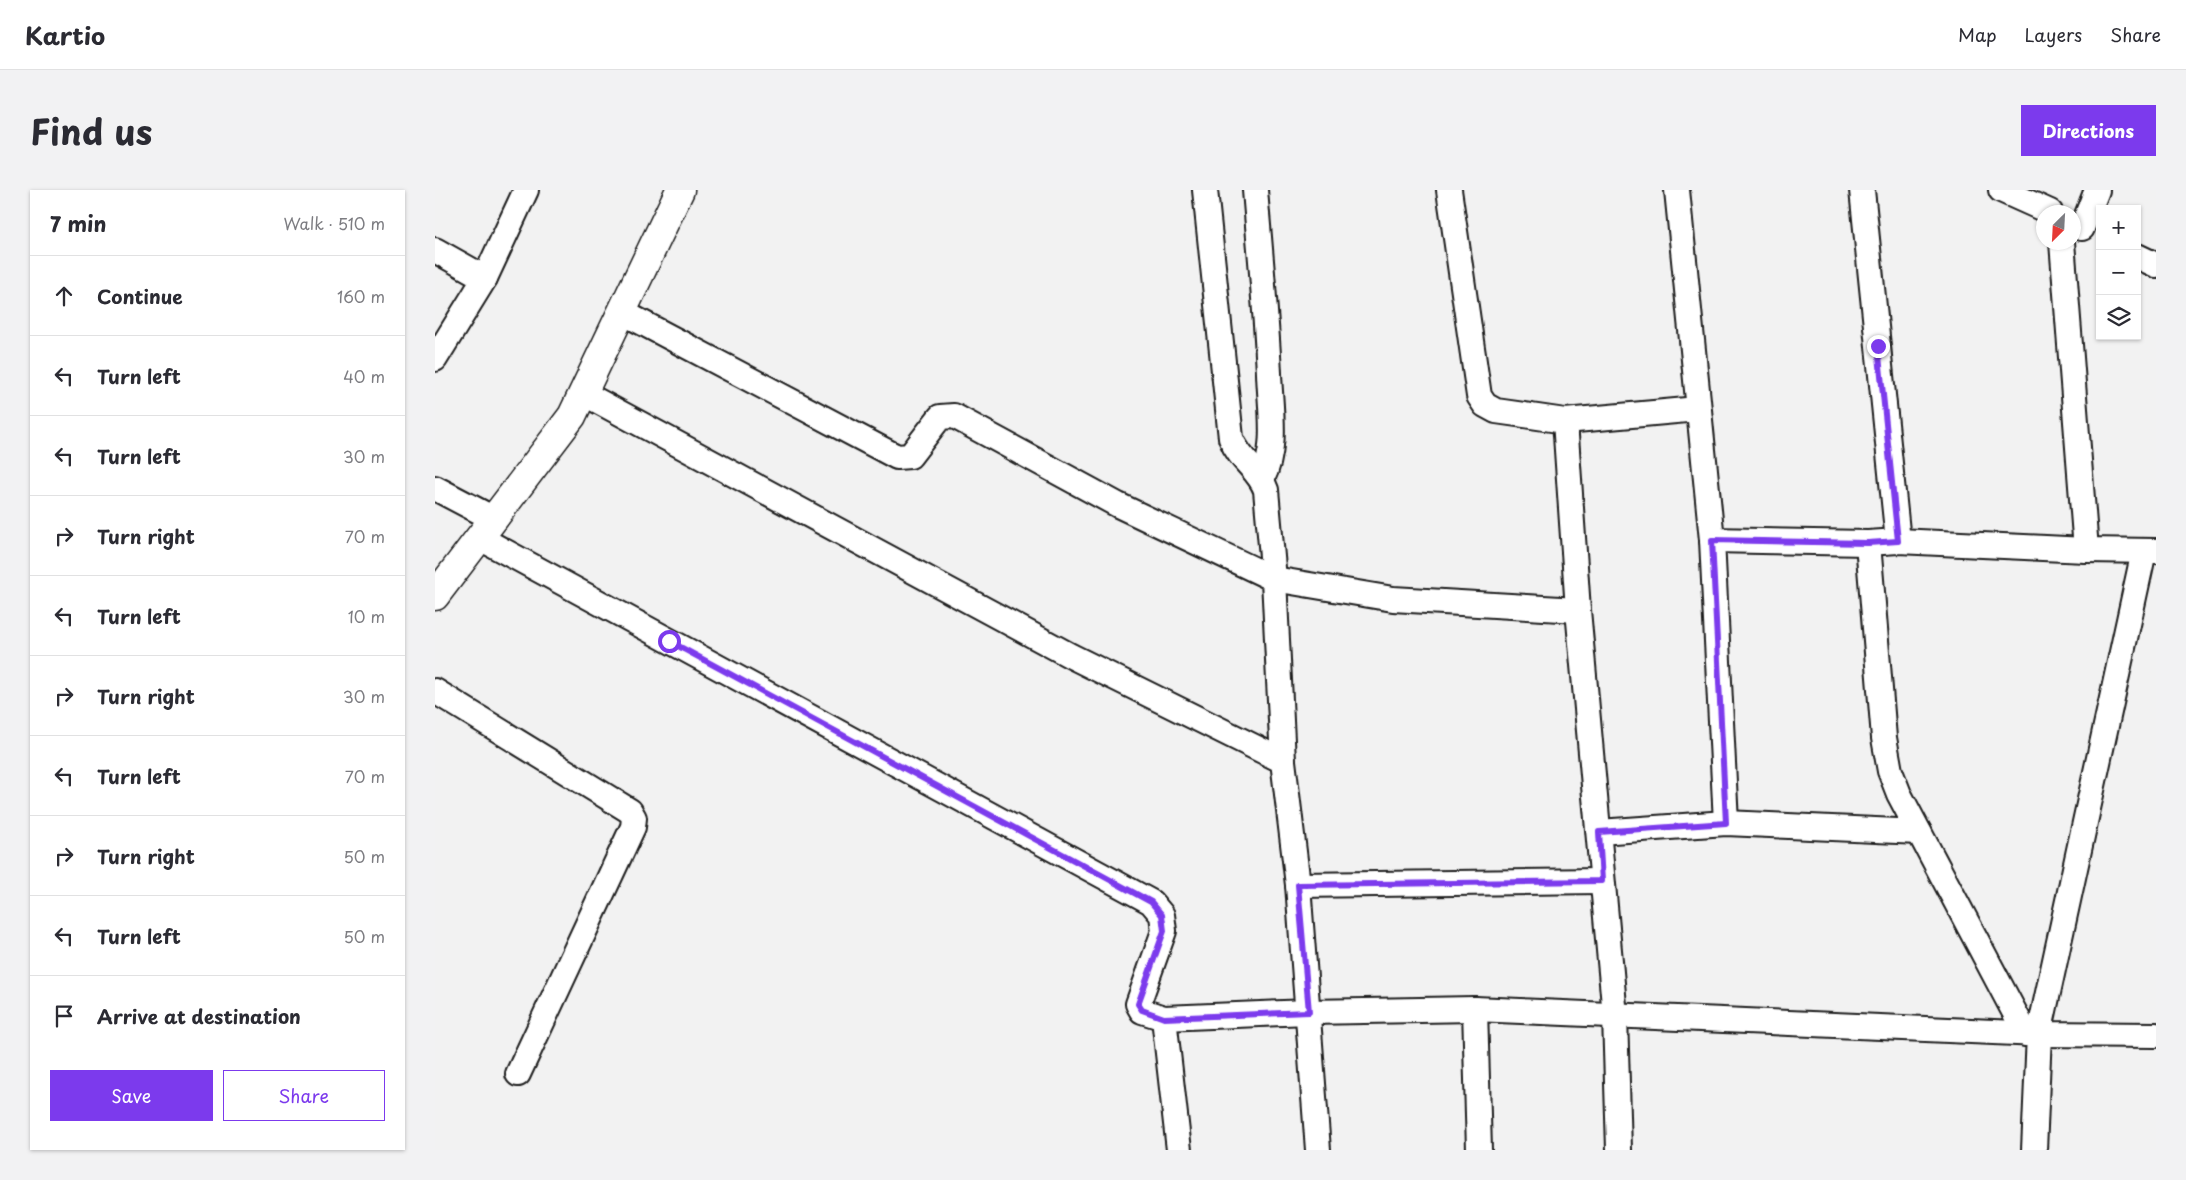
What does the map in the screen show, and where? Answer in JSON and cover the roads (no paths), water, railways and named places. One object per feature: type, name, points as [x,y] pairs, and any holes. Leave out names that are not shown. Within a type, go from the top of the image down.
[{"type":"street","points":[[438,344],[485,278],[526,190]]},
{"type":"street","points":[[435,596],[572,416],[681,190]]},
{"type":"street","points":[[1205,190],[1231,438],[1236,452],[1263,479],[1266,490],[1274,580],[1283,761],[1298,885],[1318,1150]]},
{"type":"street","points":[[1255,190],[1265,306],[1272,433],[1269,467],[1263,479]]},
{"type":"street","points":[[1449,190],[1479,396],[1485,405],[1496,411],[1565,421],[1698,409]]},
{"type":"street","points":[[1677,190],[1712,540],[1726,823]]},
{"type":"street","points":[[1861,190],[1898,541]]},
{"type":"street","points":[[2001,190],[2036,206]]},
{"type":"street","points":[[2085,230],[2097,190]]},
{"type":"street","points":[[435,250],[485,278]]},
{"type":"street","points":[[2063,250],[2086,550]]},
{"type":"street","points":[[2141,258],[2156,265]]},
{"type":"street","points":[[623,312],[897,457],[910,456],[941,417],[954,416],[1118,505],[1274,580],[1393,599],[1578,610]]},
{"type":"street","points":[[583,393],[1071,656],[1283,761]]},
{"type":"street","points":[[1565,421],[1578,610],[1615,1016],[1619,1150]]},
{"type":"street","points":[[435,488],[487,529],[1151,902],[1162,915],[1164,931],[1138,1004],[1142,1010],[1164,1018],[1309,1012],[1475,1009],[2033,1034],[2156,1035]]},
{"type":"street","points":[[1712,540],[1868,543],[1898,541],[2086,550],[2150,551],[2033,1034],[2034,1150]]},
{"type":"street","points":[[1868,543],[1884,738],[1890,771],[1899,794],[1919,832],[2033,1034]]},
{"type":"street","points":[[435,691],[630,811],[634,818],[633,827],[518,1074]]},
{"type":"street","points":[[1599,832],[1726,823],[1919,832]]},
{"type":"street","points":[[1298,885],[1602,881]]},
{"type":"street","points":[[1475,1009],[1479,1150]]},
{"type":"street","points":[[1164,1018],[1179,1150]]}]
